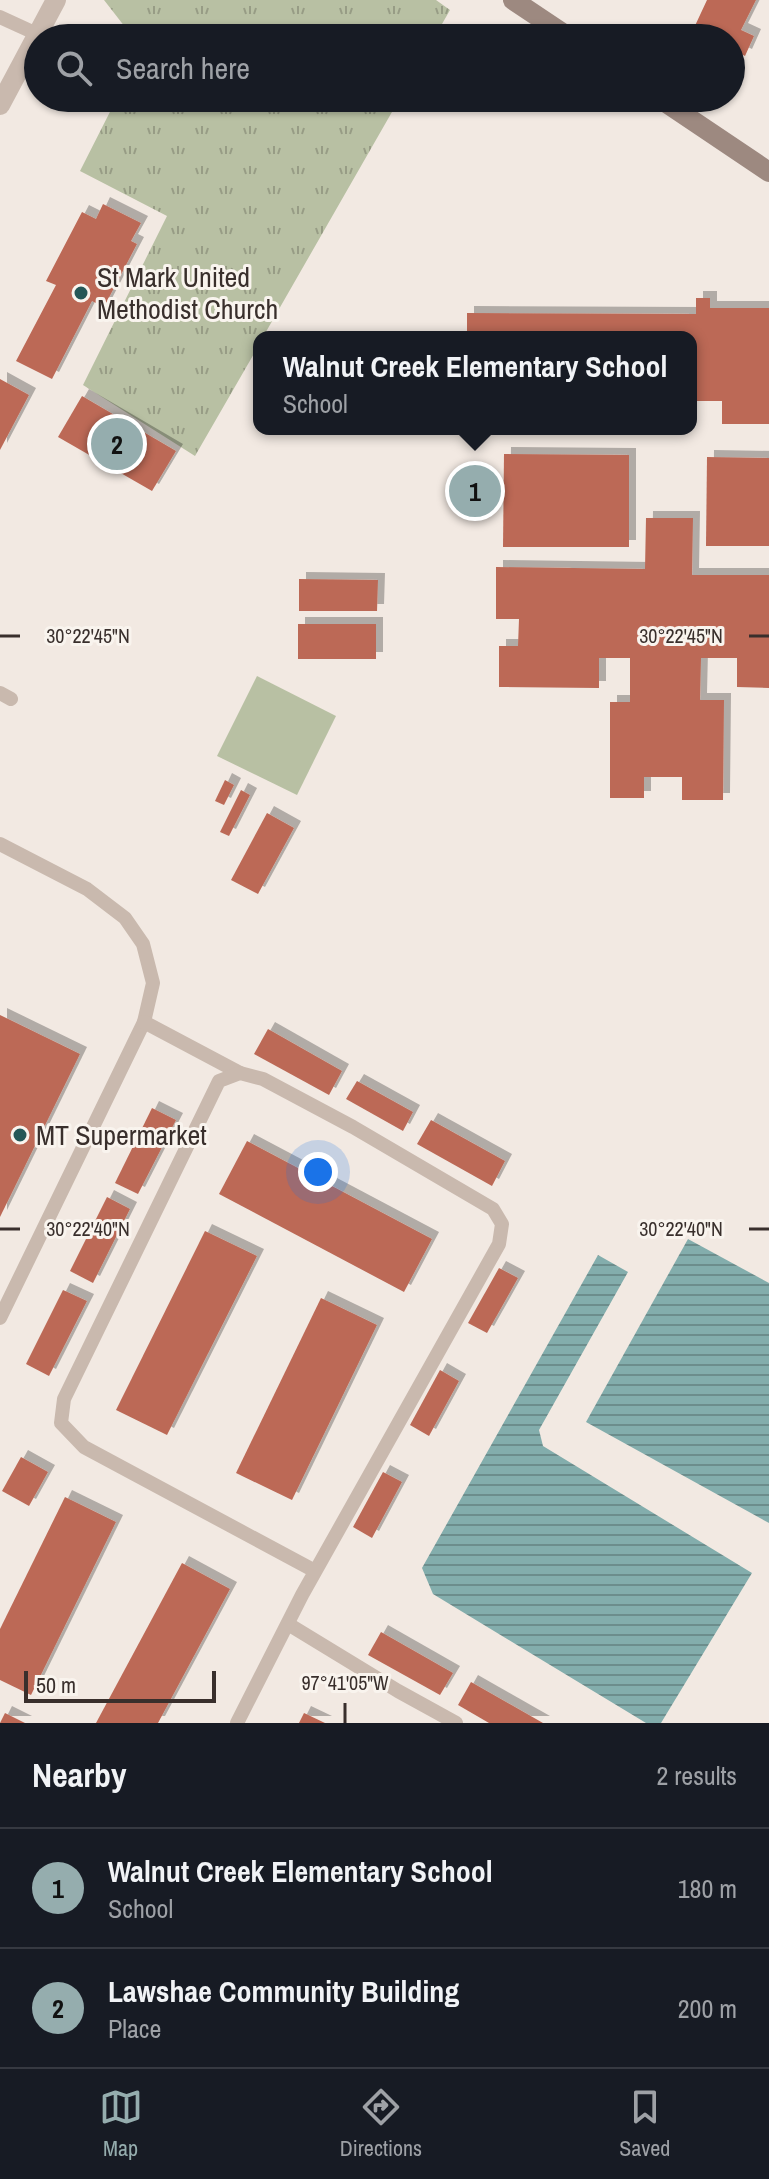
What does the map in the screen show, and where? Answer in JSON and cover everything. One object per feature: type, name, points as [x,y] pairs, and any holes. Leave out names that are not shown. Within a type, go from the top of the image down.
[{"type":"main road","points":[[513,0],[549,24]]},
{"type":"main road","points":[[680,112],[769,172]]},
{"type":"street","points":[[43,24],[56,0]]},
{"type":"street","points":[[0,105],[24,59]]},
{"type":"lane","points":[[0,17],[24,28]]},
{"type":"lane","points":[[0,844],[87,889],[125,918],[143,944],[153,983],[144,1022],[0,1318]]},
{"type":"lane","points":[[144,1022],[240,1073],[263,1079],[353,1127],[493,1209],[502,1224],[499,1244],[315,1571],[237,1723]]},
{"type":"lane","points":[[240,1073],[219,1081],[64,1399],[61,1423],[84,1447],[315,1571]]},
{"type":"lane","points":[[288,1624],[456,1723]]},
{"type":"green space","points":[[104,0],[436,0],[450,10],[442,24],[123,24]]},
{"type":"green space","points":[[110,112],[392,112],[266,331],[253,331],[253,355],[195,456],[83,385],[167,216],[80,171]]},
{"type":"green space","points":[[257,676],[336,716],[297,795],[217,756]]},
{"type":"water","points":[[688,1239],[769,1283],[769,1523],[586,1422]]},
{"type":"water","points":[[598,1255],[628,1272],[539,1430],[543,1446],[752,1573],[661,1723],[646,1723],[433,1594],[422,1568]]},
{"type":"building","points":[[707,0],[756,0],[744,24],[696,24]]},
{"type":"building","points":[[745,32],[754,36],[745,56]]},
{"type":"building","name":"St Mark United Methodist Church","points":[[103,204],[141,223],[131,241],[137,244],[104,307],[92,301],[52,379],[16,361],[56,285],[46,281],[82,212],[96,219]]},
{"type":"building","points":[[696,298],[710,298],[710,308],[769,308],[769,424],[722,424],[722,401],[697,401],[697,331],[467,331],[467,313],[696,314]]},
{"type":"building","points":[[0,379],[29,395],[0,450]]},
{"type":"building","points":[[82,396],[176,451],[152,491],[58,437]]},
{"type":"building","points":[[504,454],[629,455],[629,547],[503,547]]},
{"type":"building","points":[[707,457],[769,458],[769,546],[706,546]]},
{"type":"building","points":[[646,518],[693,518],[692,575],[769,575],[769,688],[737,687],[737,658],[701,658],[700,700],[724,700],[723,800],[682,800],[682,777],[644,777],[644,798],[610,798],[610,702],[630,702],[630,658],[599,658],[599,688],[499,687],[499,646],[518,646],[519,619],[496,619],[496,567],[645,569]]},
{"type":"building","points":[[299,579],[378,580],[377,611],[299,611]]},
{"type":"building","points":[[298,624],[376,624],[376,659],[298,659]]},
{"type":"building","points":[[225,780],[234,785],[224,805],[215,801]]},
{"type":"building","points":[[241,790],[250,795],[229,836],[220,832]]},
{"type":"building","points":[[267,813],[294,828],[258,894],[231,880]]},
{"type":"building","name":"MT Supermarket","points":[[0,1015],[80,1054],[0,1217]]},
{"type":"building","points":[[268,1029],[342,1071],[329,1095],[254,1054]]},
{"type":"building","points":[[357,1081],[413,1112],[403,1131],[346,1099]]},
{"type":"building","points":[[152,1108],[176,1120],[138,1194],[115,1183]]},
{"type":"building","points":[[431,1120],[505,1161],[492,1186],[417,1144]]},
{"type":"building","points":[[247,1141],[432,1239],[404,1292],[219,1194]]},
{"type":"building","points":[[107,1197],[130,1209],[93,1283],[70,1271]]},
{"type":"building","points":[[205,1231],[257,1256],[167,1435],[116,1410]]},
{"type":"building","points":[[499,1268],[518,1278],[487,1333],[468,1323]]},
{"type":"building","points":[[63,1290],[87,1301],[49,1376],[26,1364]]},
{"type":"building","points":[[321,1298],[377,1325],[292,1500],[236,1473]]},
{"type":"building","points":[[440,1370],[459,1381],[429,1436],[410,1425]]},
{"type":"building","points":[[21,1457],[48,1472],[29,1506],[2,1491]]},
{"type":"building","points":[[383,1472],[402,1482],[372,1538],[353,1527]]},
{"type":"building","points":[[65,1497],[116,1522],[31,1695],[0,1680],[0,1629]]},
{"type":"building","points":[[182,1563],[230,1589],[158,1723],[96,1723]]},
{"type":"building","points":[[381,1632],[453,1673],[440,1695],[368,1655]]},
{"type":"building","points":[[471,1682],[543,1723],[489,1723],[458,1705]]},
{"type":"building","points":[[5,1713],[25,1723],[0,1723]]},
{"type":"building","points":[[304,1713],[325,1723],[299,1723]]},
{"type":"place","name":"St Mark United Methodist Church","points":[[81,293]]},
{"type":"place","name":"Lawshae Community Building","points":[[117,444]]},
{"type":"place","name":"Walnut Creek Elementary School","points":[[475,491]]},
{"type":"place","name":"MT Supermarket","points":[[20,1135]]}]
